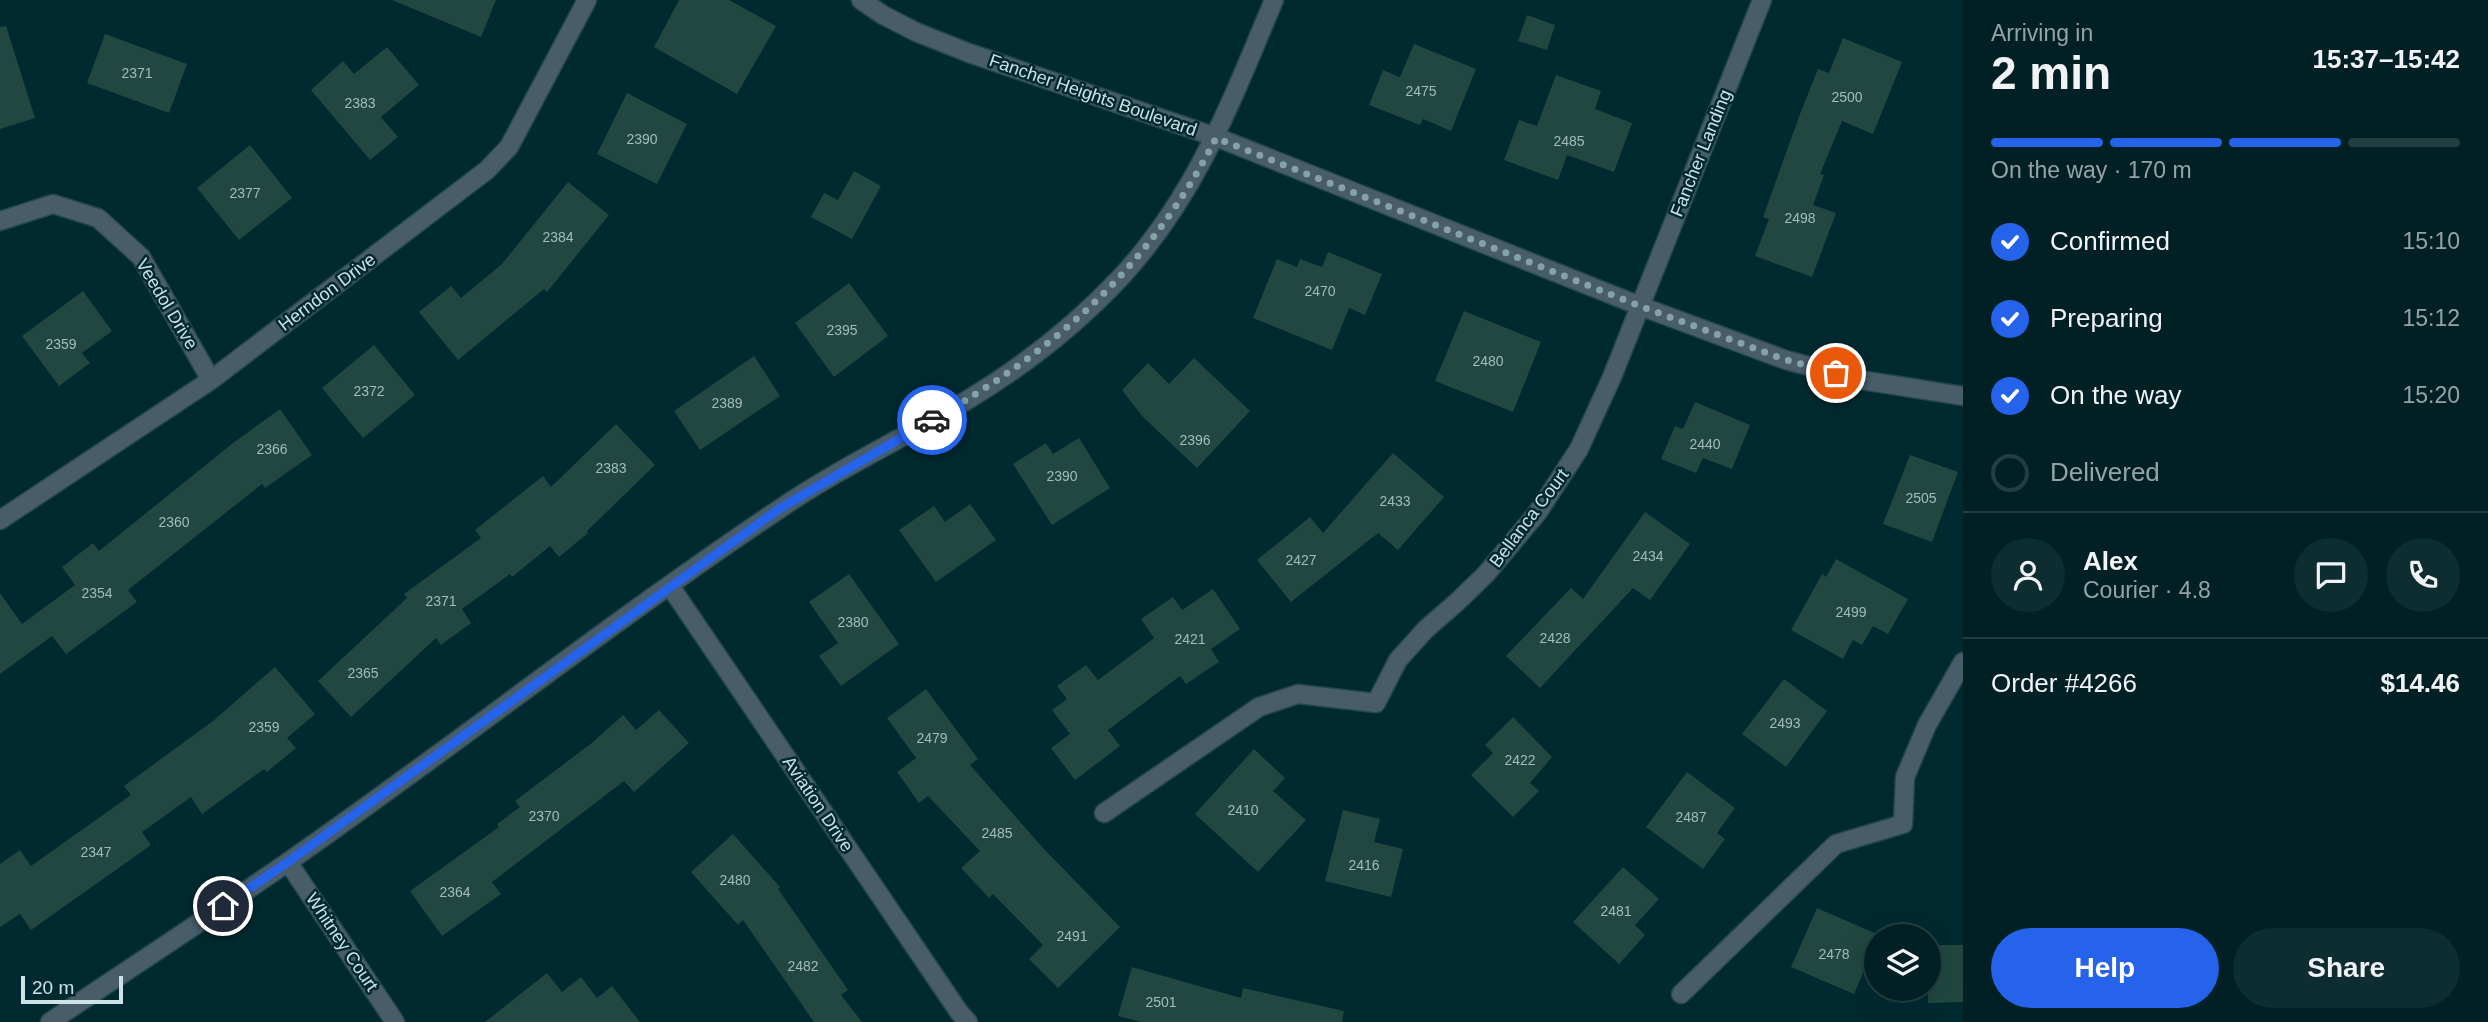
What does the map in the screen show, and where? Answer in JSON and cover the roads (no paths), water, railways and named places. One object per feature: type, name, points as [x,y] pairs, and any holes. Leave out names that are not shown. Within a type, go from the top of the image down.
[{"type":"street","name":"Herndon Drive","points":[[0,520],[211,380],[487,170],[509,147],[587,0]]},
{"type":"street","name":"Fancher Heights Boulevard","points":[[861,0],[916,32],[969,53],[1216,138],[1640,306],[1786,360],[1861,380],[1963,396]]},
{"type":"street","points":[[51,1022],[288,862],[798,496],[991,385],[1024,363],[1076,321],[1123,275],[1165,223],[1201,167],[1216,138],[1274,0]]},
{"type":"street","name":"Fancher Landing","points":[[1640,306],[1762,0]]},
{"type":"street","name":"Veedol Drive","points":[[0,221],[53,204],[98,218],[141,257],[211,380]]},
{"type":"street","name":"Bellanca Court","points":[[1104,813],[1259,707],[1298,694],[1376,703],[1398,660],[1426,629],[1486,574],[1559,483],[1579,449],[1612,377],[1640,306]]},
{"type":"street","name":"Aviation Drive","points":[[670,586],[968,1022]]},
{"type":"street","points":[[1681,994],[1836,844],[1903,824],[1905,777],[1927,725],[1963,662]]},
{"type":"street","name":"Whitney Court","points":[[288,862],[396,1022]]}]
